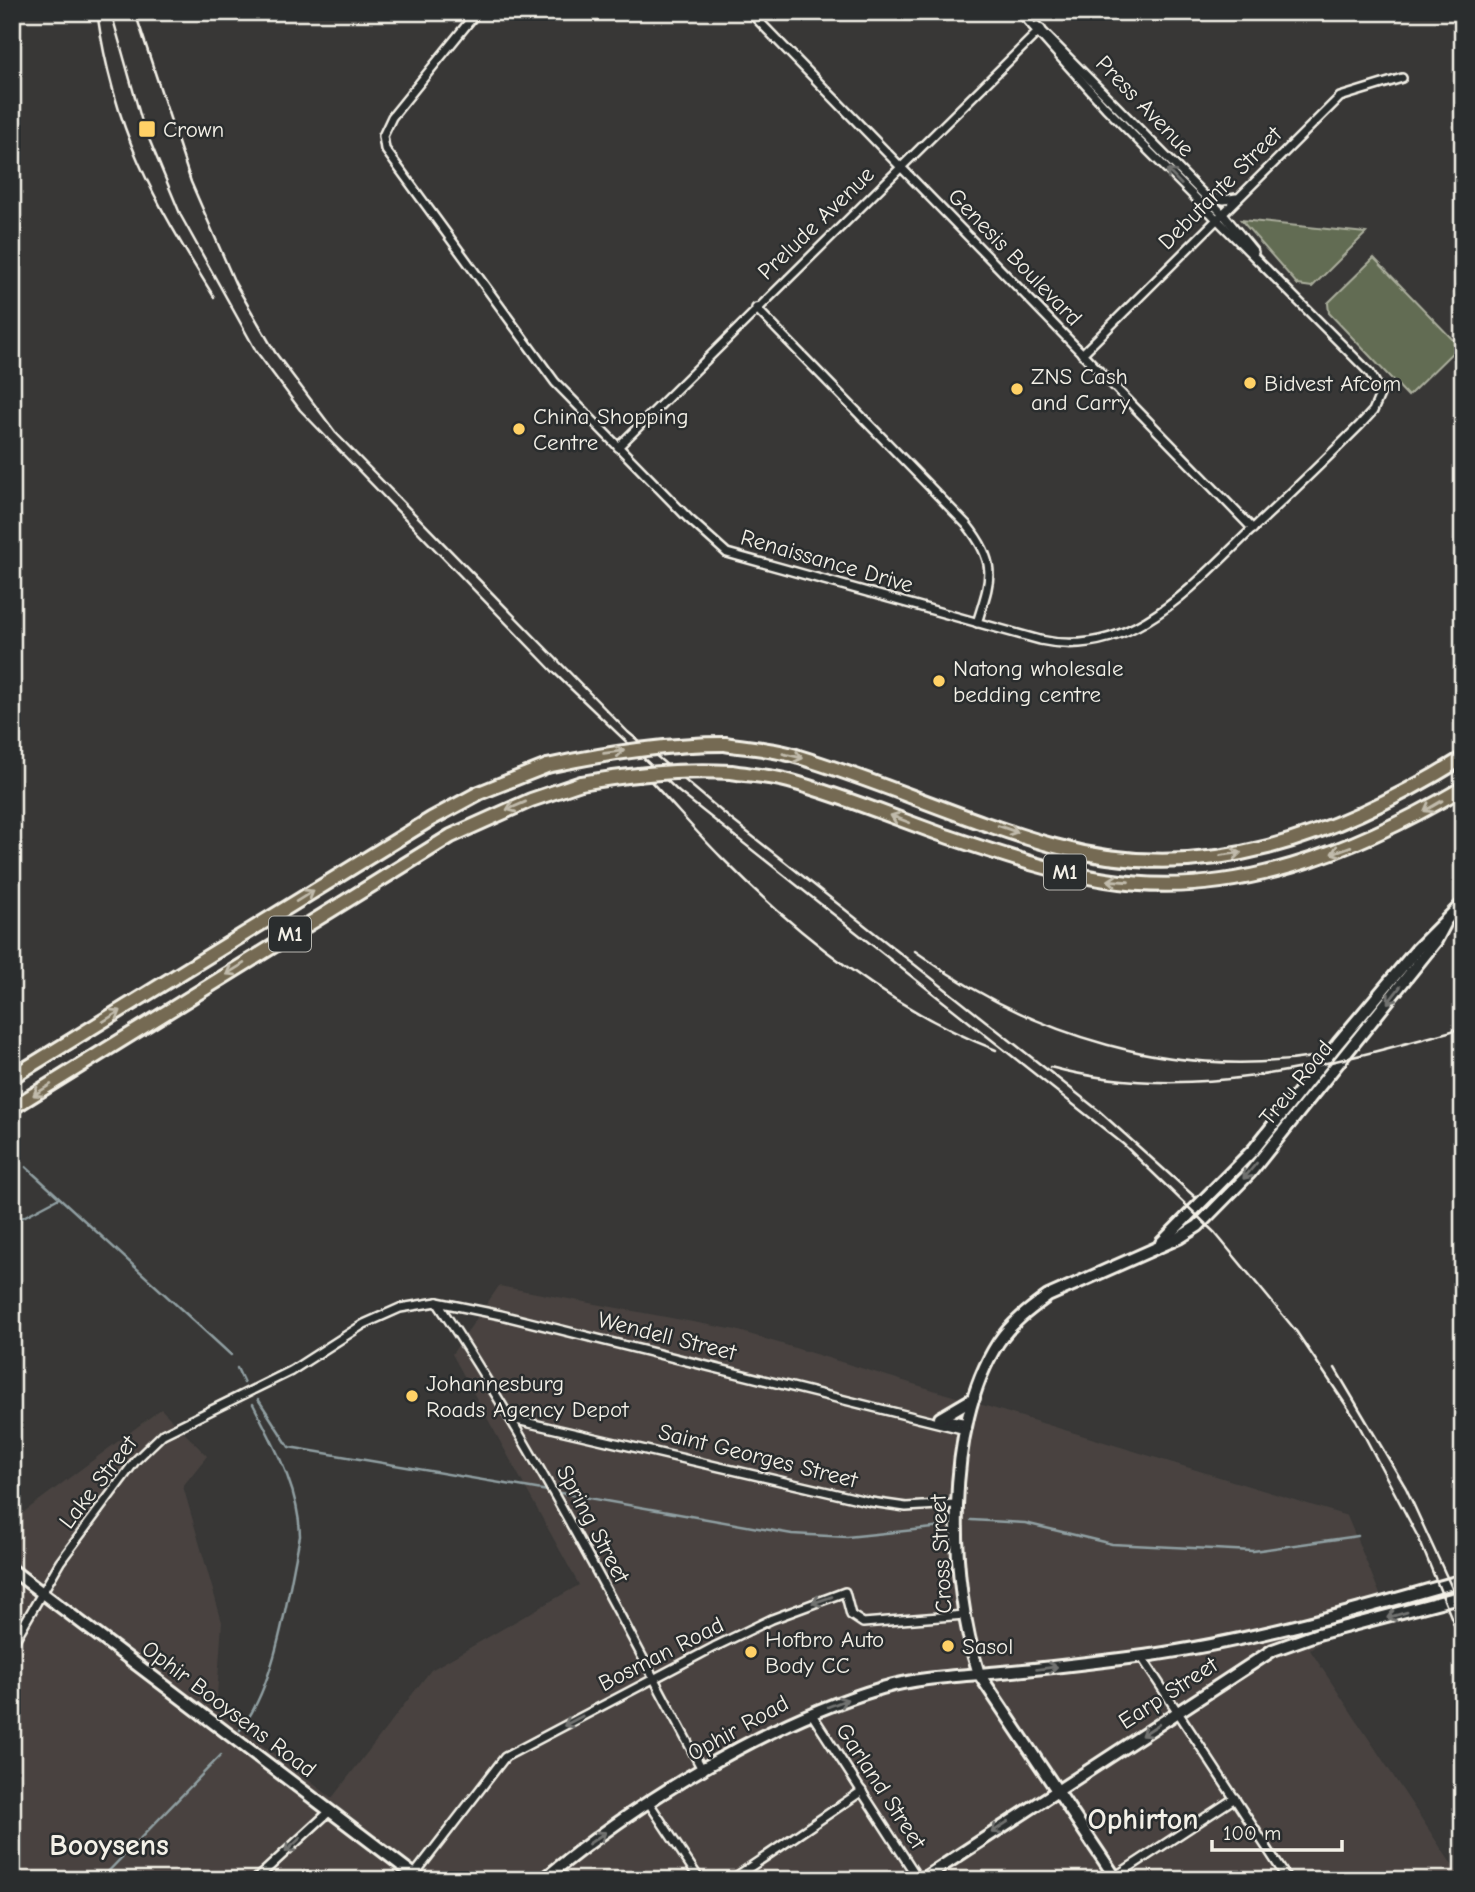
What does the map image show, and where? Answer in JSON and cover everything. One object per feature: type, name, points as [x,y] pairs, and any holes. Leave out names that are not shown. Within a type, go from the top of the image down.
[{"type":"highway","name":"M1","points":[[12,1077],[425,823],[480,793],[547,766],[645,748],[725,744],[796,755],[1056,846],[1112,856],[1171,860],[1260,851],[1334,827],[1394,799],[1463,758]]},
{"type":"highway","points":[[1394,799],[1463,747]]},
{"type":"highway","name":"M1","points":[[12,1108],[451,836],[531,800],[581,783],[636,773],[688,770],[731,772],[786,780],[1043,868],[1109,881],[1177,884],[1233,879],[1291,867],[1345,849],[1404,823],[1463,788]]},
{"type":"street","name":"Renaissance Drive","points":[[477,12],[391,117],[383,136],[390,160],[537,360],[618,447],[710,540],[727,553],[1061,645],[1108,639],[1156,617],[1177,601],[1360,425],[1380,398]]},
{"type":"street","name":"Genesis Boulevard","points":[[750,12],[1253,529]]},
{"type":"street","name":"Press Avenue","points":[[1023,15],[1091,78],[1232,223],[1259,258]]},
{"type":"street","name":"Prelude Avenue","points":[[618,447],[1039,31]]},
{"type":"street","name":"Press Avenue","points":[[1039,31],[1084,84],[1216,220],[1259,258],[1377,381],[1381,389],[1380,398]]},
{"type":"street","points":[[1084,84],[1091,78]]},
{"type":"street","name":"Debutante Street","points":[[1082,354],[1340,97],[1402,78]]},
{"type":"street","points":[[1204,195],[1224,200],[1236,198],[1232,223]]},
{"type":"street","points":[[756,308],[983,545],[990,560],[991,578],[977,622]]},
{"type":"street","name":"Treu Road","points":[[967,1427],[974,1398],[995,1348],[1022,1316],[1048,1296],[1158,1246],[1254,1149],[1303,1085],[1409,959],[1463,903]]},
{"type":"street","name":"Lake Street","points":[[12,1645],[60,1562],[140,1455],[163,1434],[260,1386],[380,1316],[400,1308],[437,1302]]},
{"type":"street","name":"Wendell Street","points":[[437,1302],[967,1427]]},
{"type":"street","name":"Spring Street","points":[[437,1302],[549,1482],[703,1771]]},
{"type":"street","points":[[940,1418],[974,1398]]},
{"type":"street","name":"Wendell Street","points":[[888,1409],[940,1418],[967,1427]]},
{"type":"street","name":"Saint Georges Street","points":[[512,1419],[880,1504],[956,1509]]},
{"type":"street","name":"Cross Street","points":[[967,1427],[956,1509],[957,1535],[965,1615],[979,1674]]},
{"type":"street","name":"Ophir Booysens Road","points":[[12,1570],[418,1877]]},
{"type":"street","points":[[1283,1629],[1463,1580]]},
{"type":"street","name":"Bosman Road","points":[[418,1877],[501,1759],[653,1678],[772,1619],[845,1592],[851,1615],[863,1623],[965,1615]]},
{"type":"street","name":"Earp Street","points":[[920,1880],[1260,1657],[1283,1645],[1463,1596]]},
{"type":"street","points":[[1283,1629],[1301,1635],[1324,1633]]},
{"type":"street","name":"Ophir Road","points":[[543,1880],[593,1841],[649,1803],[811,1713],[902,1683],[1141,1656],[1249,1638],[1283,1629]]},
{"type":"street","points":[[1249,1638],[1259,1648],[1260,1657]]},
{"type":"street","points":[[1141,1656],[1288,1880]]},
{"type":"street","points":[[979,1674],[1114,1879],[1235,1798]]},
{"type":"street","name":"Garland Street","points":[[811,1713],[920,1880]]},
{"type":"street","points":[[731,1880],[862,1791]]},
{"type":"street","points":[[649,1803],[700,1880]]},
{"type":"street","points":[[259,1879],[330,1811]]},
{"type":"shaded area","points":[[499,1286],[736,1330],[1347,1516],[1382,1599],[1310,1650],[1462,1880],[12,1880],[12,1521],[161,1409],[207,1456],[183,1486],[222,1622],[216,1710],[332,1798],[431,1670],[579,1585],[452,1354]]},
{"type":"green space","points":[[1241,220],[1366,233],[1312,287],[1298,285]]},
{"type":"green space","points":[[1374,258],[1459,346],[1408,396],[1329,313],[1328,303]]},
{"type":"waterway","points":[[26,1167],[231,1355]]},
{"type":"waterway","points":[[12,1223],[59,1198]]},
{"type":"waterway","points":[[237,1368],[244,1383]]},
{"type":"waterway","points":[[258,1399],[289,1447],[548,1491]]},
{"type":"waterway","points":[[240,1730],[263,1689],[272,1664],[300,1536],[299,1518],[290,1484],[253,1404]]},
{"type":"waterway","points":[[555,1492],[792,1534],[847,1537],[943,1527]]},
{"type":"waterway","points":[[1457,1515],[1463,1514]]},
{"type":"waterway","points":[[971,1520],[1025,1523],[1112,1544],[1253,1551],[1358,1536]]},
{"type":"waterway","points":[[100,1880],[221,1755]]},
{"type":"railway","points":[[97,12],[104,55],[125,129],[154,195],[214,297]]},
{"type":"railway","points":[[111,12],[142,122],[181,216],[256,351],[300,410],[552,671],[679,792],[1123,1144],[1215,1233],[1296,1331],[1356,1420],[1419,1539],[1463,1646]]},
{"type":"railway","points":[[135,12],[191,182],[235,283],[275,352],[336,433],[628,732],[732,820],[1098,1110],[1195,1197]]},
{"type":"railway","points":[[637,767],[721,857],[782,915],[815,942],[884,992],[921,1014],[996,1050]]},
{"type":"railway","points":[[915,951],[960,981],[1008,1007],[1107,1045],[1159,1056],[1212,1062],[1266,1062],[1320,1056]]},
{"type":"railway","points":[[1050,1067],[1102,1078],[1154,1082],[1206,1081],[1309,1067],[1463,1028]]},
{"type":"railway","points":[[1335,1368],[1406,1488],[1463,1612]]},
{"type":"place","name":"Crown","points":[[147,129]]},
{"type":"place","name":"Bidvest Afcom","points":[[1250,383]]},
{"type":"place","name":"ZNS Cash and Carry","points":[[1017,389]]},
{"type":"place","name":"China Shopping Centre","points":[[519,429]]},
{"type":"place","name":"Natong wholesale bedding centre","points":[[939,681]]},
{"type":"place","name":"Johannesburg Roads Agency Depot","points":[[412,1396]]},
{"type":"place","name":"Sasol","points":[[948,1646]]},
{"type":"place","name":"Hofbro Auto Body CC","points":[[751,1652]]},
{"type":"district","name":"Ophirton","points":[[1143,1819]]},
{"type":"district","name":"Booysens","points":[[109,1845]]}]
